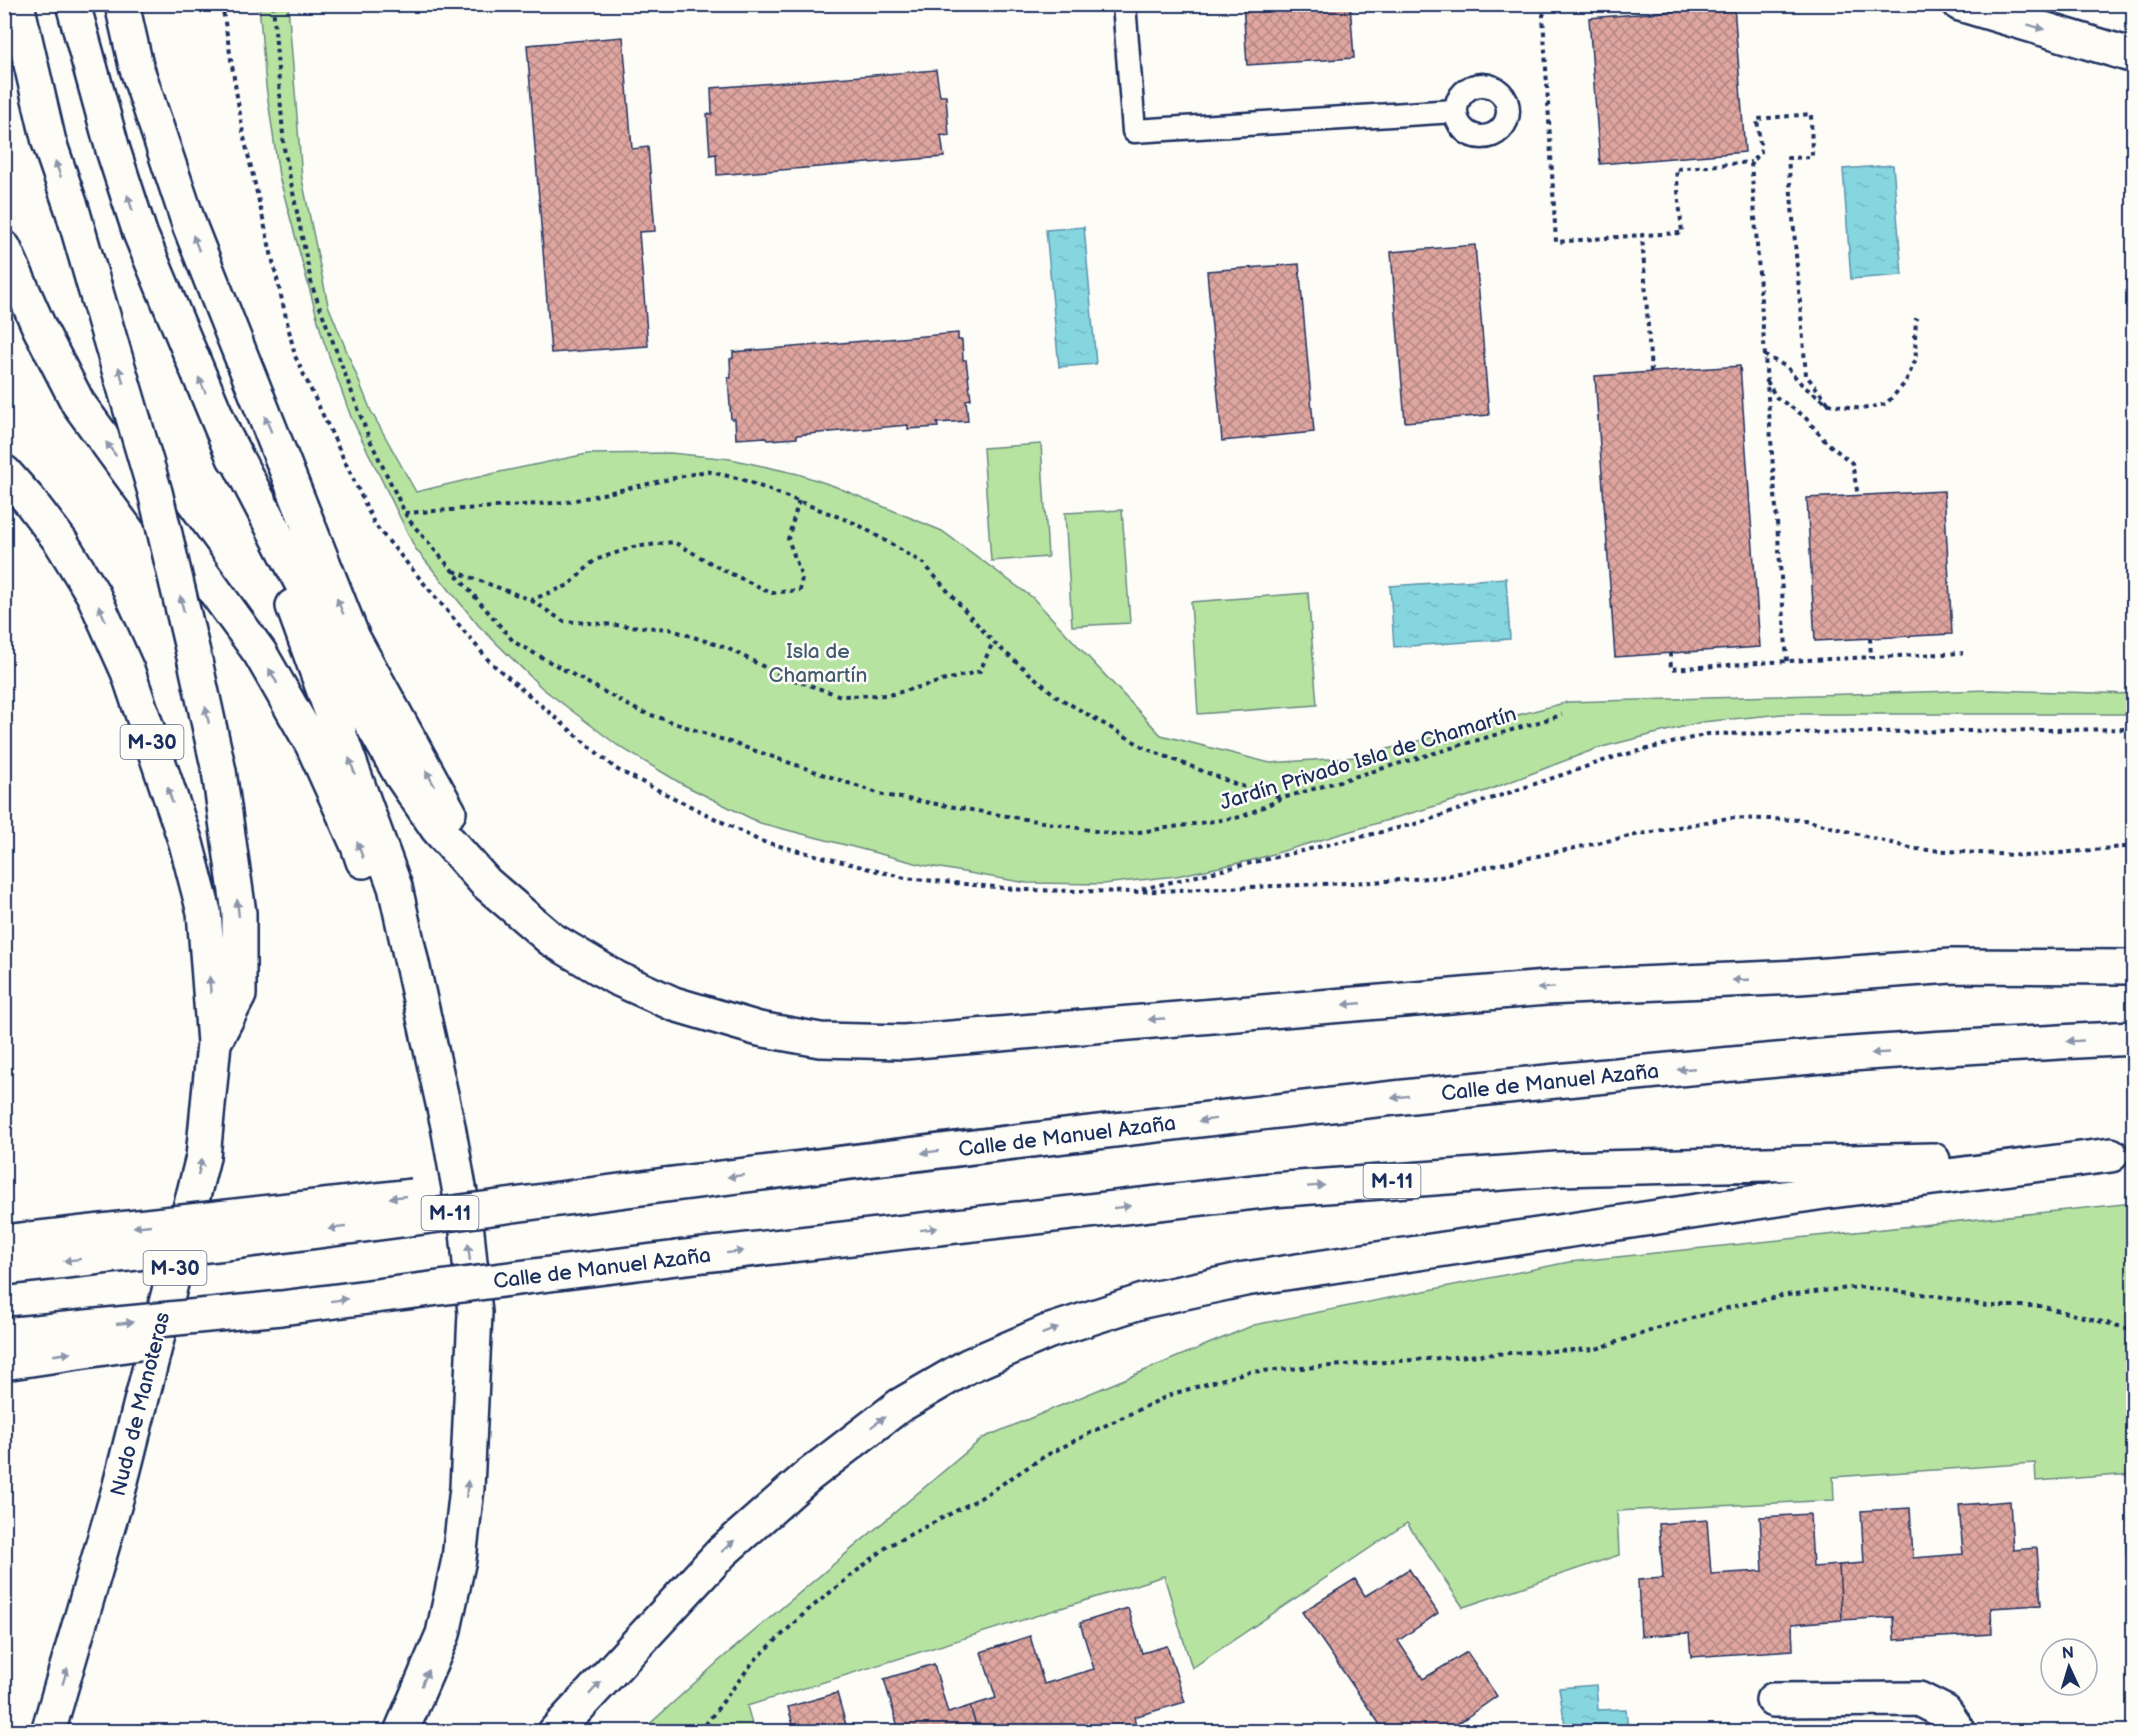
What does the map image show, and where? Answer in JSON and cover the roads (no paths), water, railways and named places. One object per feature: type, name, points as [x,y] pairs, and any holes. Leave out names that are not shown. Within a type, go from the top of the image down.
[{"type":"main road","points":[[17,4],[49,142],[72,209],[155,492],[219,771],[239,913],[239,995],[214,1044]]},
{"type":"main road","points":[[73,4],[113,150],[140,233],[226,438],[312,656],[395,887],[448,1126],[467,1232],[475,1313],[467,1488],[459,1559],[443,1634],[401,1731]]},
{"type":"main road","points":[[122,4],[136,66],[190,227],[352,638],[449,811],[487,868],[486,883]]},
{"type":"main road","points":[[1962,5],[2133,56]]},
{"type":"main road","points":[[4,248],[29,306],[78,403],[260,653],[312,744],[358,846],[448,1126]]},
{"type":"main road","points":[[226,438],[341,659],[365,712],[401,774],[437,828],[486,883],[551,939],[616,978],[674,1004],[759,1029],[820,1040],[904,1042],[1546,988],[1799,977],[1952,966],[2133,967]]},
{"type":"main road","name":"Nudo de Manoteras","points":[[4,472],[61,542],[93,594],[128,672],[186,843],[204,912],[214,1044],[203,1157],[119,1489],[48,1731]]},
{"type":"main road","points":[[1799,977],[1946,985],[2133,989]]},
{"type":"main road","name":"Calle de Manuel Azaña","points":[[4,1268],[234,1242],[1046,1138],[1521,1083],[1827,1056],[2133,1038]]},
{"type":"main road","points":[[555,1731],[722,1552],[808,1476],[899,1406],[968,1366],[1047,1332],[1143,1301],[1245,1279],[1824,1192],[2122,1155]]},
{"type":"main road","name":"Calle de Manuel Azaña","points":[[4,1335],[281,1308],[677,1258],[1272,1190],[1557,1168],[2122,1155]]},
{"type":"main road","points":[[4,1242],[568,1178],[665,1185]]},
{"type":"main road","points":[[4,1363],[218,1332],[281,1308]]},
{"type":"main road","points":[[1773,1700],[1919,1700],[1945,1712],[1959,1731]]},
{"type":"lane","points":[[1124,4],[1134,131],[1455,111]]},
{"type":"water","points":[[1893,165],[1902,275],[1851,279],[1843,169]]},
{"type":"water","points":[[1084,227],[1096,364],[1059,367],[1046,230]]},
{"type":"water","points":[[1506,578],[1510,639],[1394,647],[1390,586]]},
{"type":"water","points":[[1596,1685],[1598,1710],[1626,1709],[1628,1731],[1566,1731],[1559,1688]]},
{"type":"park label","name":"Isla de Chamartín","points":[[818,663]]}]
